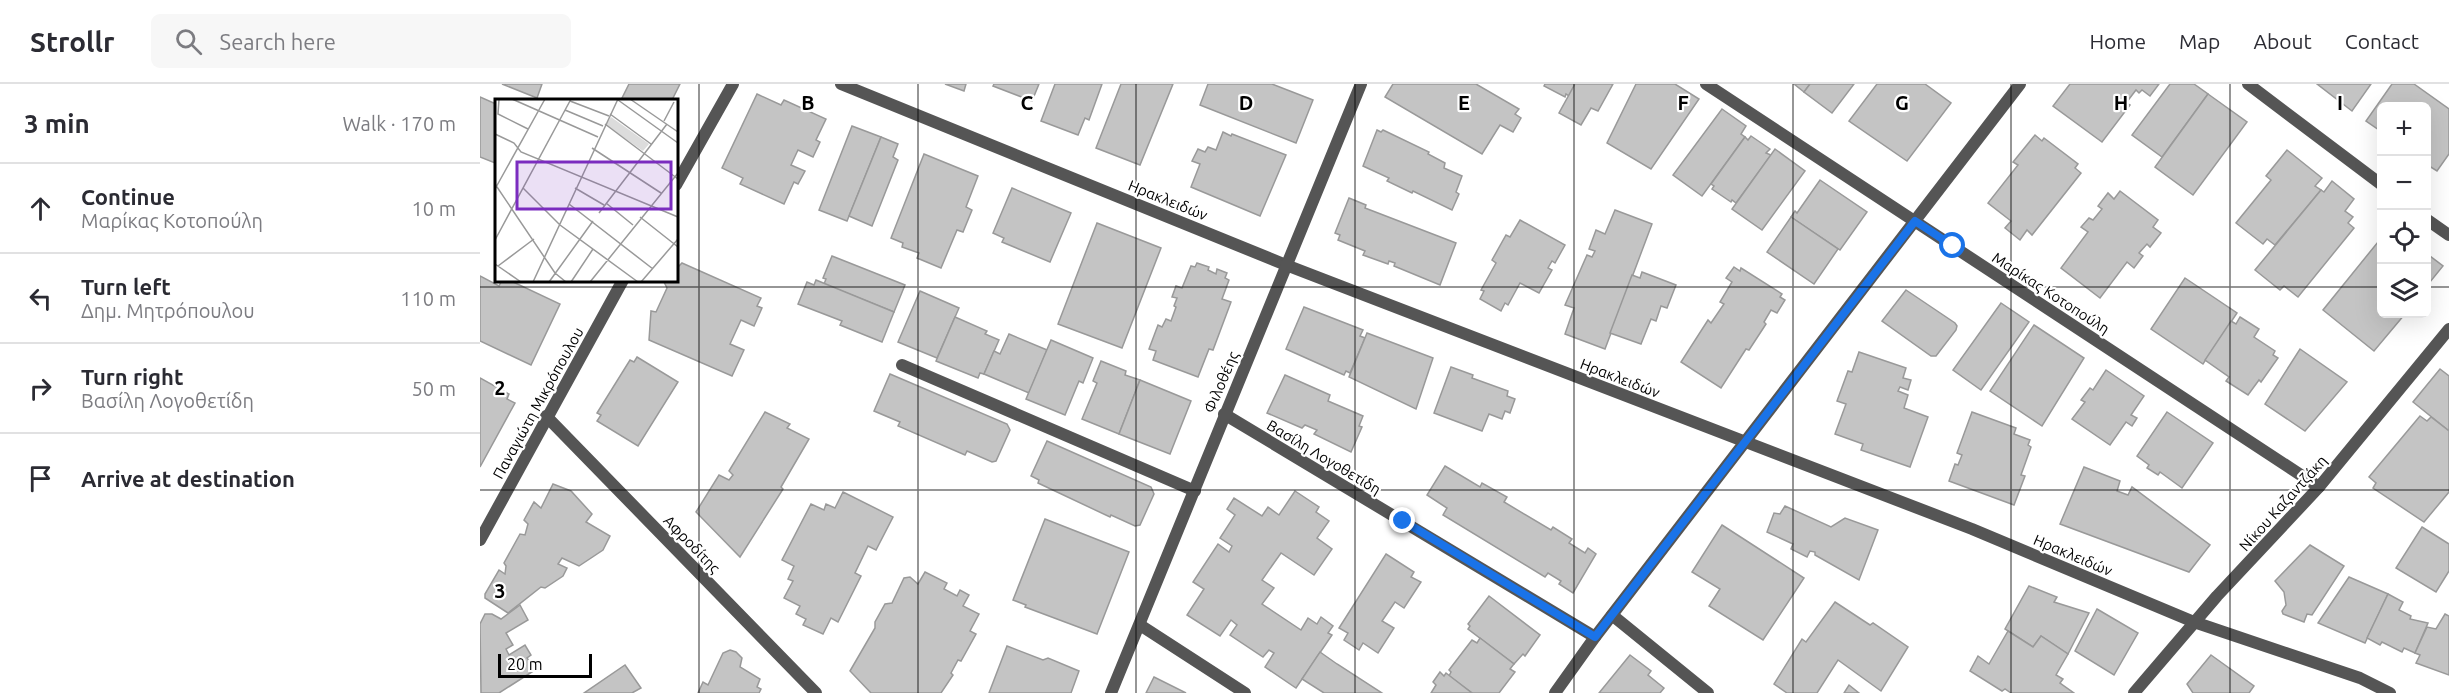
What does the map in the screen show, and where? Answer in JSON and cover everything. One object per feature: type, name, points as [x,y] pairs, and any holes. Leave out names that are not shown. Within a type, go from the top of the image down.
[{"type":"street","points":[[678,181],[733,84]]},
{"type":"street","name":"Ηρακλειδών","points":[[841,84],[1286,265],[1972,529],[2194,622],[2337,670],[2390,693]]},
{"type":"street","name":"Φιλοθέης","points":[[1111,693],[1361,84]]},
{"type":"street","name":"Μαρίκας Κοτοπούλη","points":[[1706,84],[2319,487]]},
{"type":"street","points":[[1555,693],[1595,637],[2020,84]]},
{"type":"street","points":[[2248,84],[2377,181]]},
{"type":"street","points":[[2431,222],[2449,236]]},
{"type":"street","name":"Παναγιώτη Μικρόπουλου","points":[[480,540],[546,416],[622,282]]},
{"type":"street","name":"Νίκου Καζαντζάκη","points":[[2134,693],[2194,622],[2319,487],[2449,329]]},
{"type":"street","points":[[902,365],[1195,491]]},
{"type":"street","name":"Βασίλη Λογοθετίδη","points":[[1224,414],[1595,637]]},
{"type":"street","name":"Αφροδίτης","points":[[546,416],[816,693]]},
{"type":"street","points":[[1612,615],[1708,693]]},
{"type":"street","points":[[1140,625],[1245,693]]},
{"type":"building","points":[[502,84],[542,84],[537,98]]},
{"type":"building","points":[[629,84],[680,84],[672,99],[622,99]]},
{"type":"building","points":[[945,84],[966,84],[964,91]]},
{"type":"building","points":[[994,84],[1039,84],[1032,101],[993,86]]},
{"type":"building","points":[[1055,84],[1102,84],[1089,120],[1085,118],[1078,135],[1041,121]]},
{"type":"building","points":[[1121,84],[1173,84],[1140,165],[1096,148]]},
{"type":"building","points":[[1208,84],[1272,84],[1313,100],[1296,143],[1200,105]]},
{"type":"building","points":[[1393,84],[1476,84],[1519,109],[1515,114],[1521,118],[1513,132],[1500,125],[1482,154],[1385,97]]},
{"type":"building","points":[[1545,84],[1575,84],[1569,96],[1566,94],[1565,97],[1544,86]]},
{"type":"building","points":[[1575,84],[1613,84],[1598,111],[1591,108],[1581,125],[1559,113]]},
{"type":"building","points":[[1636,84],[1675,84],[1699,99],[1651,169],[1607,143]]},
{"type":"building","points":[[1794,84],[1810,84],[1804,92]]},
{"type":"building","points":[[1810,84],[1854,84],[1832,113],[1804,92]]},
{"type":"building","points":[[1877,84],[1925,84],[1951,103],[1907,161],[1849,121]]},
{"type":"building","points":[[2070,84],[2159,84],[2150,96],[2142,90],[2139,93],[2136,90],[2126,103],[2130,105],[2102,142],[2053,106]]},
{"type":"building","points":[[2170,84],[2194,84],[2208,94],[2162,157],[2132,135]]},
{"type":"building","points":[[2317,84],[2371,84],[2352,111]]},
{"type":"building","points":[[2392,84],[2414,84],[2449,109],[2449,154],[2437,171],[2431,167],[2431,102],[2379,102]]},
{"type":"building","points":[[757,94],[781,105],[784,100],[826,119],[816,140],[820,142],[813,157],[798,150],[791,165],[805,171],[798,184],[794,182],[784,204],[740,184],[743,178],[722,168]]},
{"type":"building","points":[[2208,94],[2247,122],[2193,195],[2155,167]]},
{"type":"building","points":[[480,97],[495,104],[495,163],[480,157]]},
{"type":"building","points":[[2377,105],[2377,129],[2366,121]]},
{"type":"building","points":[[1722,109],[1746,126],[1741,134],[1745,137],[1702,196],[1673,175]]},
{"type":"building","points":[[852,126],[881,137],[847,221],[819,210]]},
{"type":"building","points":[[1377,130],[1381,132],[1383,130],[1429,152],[1428,154],[1445,163],[1444,168],[1462,176],[1456,192],[1459,194],[1452,210],[1387,181],[1389,178],[1363,166]]},
{"type":"building","points":[[1223,132],[1286,155],[1260,216],[1191,187],[1200,164],[1192,161],[1198,149],[1205,152],[1208,147],[1216,150]]},
{"type":"building","points":[[2035,135],[2042,141],[2044,138],[2078,164],[2075,168],[2081,173],[2032,235],[2027,230],[2020,240],[2005,228],[2011,221],[1988,203],[2018,165],[2013,162]]},
{"type":"building","points":[[1751,136],[1770,149],[1766,153],[1771,155],[1736,203],[1732,200],[1731,202],[1712,189],[1714,186],[1711,184],[1745,137],[1748,140]]},
{"type":"building","points":[[881,137],[898,144],[893,157],[898,160],[872,226],[849,216]]},
{"type":"building","points":[[1775,149],[1805,171],[1762,230],[1732,209]]},
{"type":"building","points":[[2287,150],[2322,178],[2315,186],[2321,190],[2275,245],[2267,239],[2263,244],[2236,223],[2271,180],[2266,176]]},
{"type":"building","points":[[924,154],[978,176],[966,207],[972,210],[963,232],[957,230],[941,268],[917,258],[919,253],[902,247],[903,243],[891,238]]},
{"type":"building","points":[[1820,180],[1867,212],[1840,250],[1791,217],[1795,211],[1797,213]]},
{"type":"building","points":[[2332,181],[2354,199],[2345,211],[2353,217],[2348,223],[2354,228],[2298,297],[2284,286],[2280,290],[2255,270],[2321,190],[2324,192]]},
{"type":"building","points":[[1012,188],[1071,213],[1050,262],[1002,242],[1004,238],[993,233]]},
{"type":"building","points":[[2120,191],[2158,220],[2153,227],[2161,233],[2150,247],[2147,244],[2139,253],[2143,256],[2134,268],[2127,262],[2100,298],[2061,268],[2088,232],[2081,227],[2089,218],[2093,220],[2102,209],[2098,206],[2108,193],[2114,199]]},
{"type":"building","points":[[1349,198],[1366,205],[1365,208],[1456,243],[1440,285],[1394,266],[1395,263],[1389,261],[1388,264],[1363,255],[1365,251],[1338,240],[1340,235],[1335,233]]},
{"type":"building","points":[[1615,210],[1652,224],[1605,349],[1565,334],[1574,308],[1565,305],[1587,255],[1592,257],[1595,251],[1589,249],[1596,230],[1605,234]]},
{"type":"building","points":[[1791,217],[1838,249],[1814,284],[1767,252]]},
{"type":"building","points":[[1520,220],[1565,245],[1555,263],[1552,261],[1548,268],[1552,270],[1539,293],[1520,283],[1508,305],[1505,303],[1501,311],[1480,299],[1484,291],[1481,290],[1496,263],[1492,260],[1506,235],[1510,237]]},
{"type":"building","points":[[1097,223],[1161,248],[1122,348],[1058,324]]},
{"type":"building","points":[[2377,243],[2377,318],[2402,318],[2374,351],[2323,310]]},
{"type":"building","points":[[832,256],[905,285],[894,312],[824,284],[826,279],[823,278]]},
{"type":"building","points":[[2431,257],[2443,266],[2431,281]]},
{"type":"building","points":[[682,263],[761,298],[757,306],[762,308],[754,326],[741,320],[730,344],[744,350],[732,376],[649,340],[651,311],[656,312],[667,288],[664,282],[678,282],[678,267]]},
{"type":"building","points":[[1197,263],[1209,267],[1208,270],[1216,274],[1217,269],[1227,273],[1225,278],[1229,280],[1222,299],[1231,302],[1213,350],[1209,349],[1198,377],[1153,360],[1156,351],[1149,349],[1158,325],[1162,327],[1166,319],[1171,321],[1176,307],[1174,306],[1177,298],[1172,297],[1176,286],[1182,288],[1191,266],[1195,267]]},
{"type":"building","points":[[1734,267],[1740,271],[1741,268],[1782,294],[1780,297],[1785,300],[1777,313],[1771,310],[1764,322],[1766,324],[1749,350],[1746,349],[1721,388],[1681,362],[1708,320],[1711,323],[1724,304],[1720,302],[1732,282],[1726,278]]},
{"type":"building","points":[[1642,272],[1676,285],[1667,308],[1661,306],[1656,321],[1651,319],[1641,344],[1610,333],[1632,275],[1640,278]]},
{"type":"building","points":[[480,276],[499,286],[501,282],[513,282],[560,304],[531,365],[480,341]]},
{"type":"building","points":[[2185,278],[2237,313],[2203,364],[2151,329]]},
{"type":"building","points":[[816,280],[894,312],[882,342],[840,325],[842,321],[798,304],[807,282],[814,285]]},
{"type":"building","points":[[1906,290],[1957,326],[1936,356],[1931,356],[1882,321]]},
{"type":"building","points":[[920,291],[959,308],[937,358],[898,342]]},
{"type":"building","points":[[2001,303],[2029,322],[1981,390],[1953,370]]},
{"type":"building","points":[[1304,307],[1363,330],[1360,336],[1365,338],[1350,373],[1346,371],[1344,375],[1286,349]]},
{"type":"building","points":[[955,317],[987,331],[985,334],[999,340],[984,374],[980,373],[978,378],[936,361]]},
{"type":"building","points":[[2240,317],[2259,329],[2254,337],[2275,351],[2273,355],[2278,358],[2261,382],[2259,380],[2248,395],[2226,381],[2229,377],[2205,360],[2231,321],[2236,324]]},
{"type":"building","points":[[2034,325],[2084,358],[2042,426],[1990,391]]},
{"type":"building","points":[[1367,333],[1433,358],[1416,409],[1349,377]]},
{"type":"building","points":[[1009,334],[1047,350],[1029,393],[984,374],[994,351],[1000,354]]},
{"type":"building","points":[[1051,340],[1093,358],[1083,383],[1079,381],[1065,415],[1026,399]]},
{"type":"building","points":[[2300,349],[2347,382],[2305,431],[2265,404]]},
{"type":"building","points":[[1859,352],[1906,368],[1903,378],[1911,380],[1908,390],[1900,387],[1898,391],[1908,395],[1904,408],[1928,417],[1910,467],[1861,450],[1863,444],[1835,434],[1846,404],[1837,401],[1848,371],[1852,372]]},
{"type":"building","points":[[637,357],[678,382],[638,446],[597,421],[601,415],[597,413],[630,360],[634,362]]},
{"type":"building","points":[[1101,361],[1126,371],[1125,375],[1140,380],[1119,434],[1082,419],[1097,383],[1093,381]]},
{"type":"building","points":[[1451,367],[1473,375],[1472,378],[1508,391],[1507,396],[1515,399],[1510,413],[1505,411],[1502,419],[1489,414],[1482,431],[1434,413]]},
{"type":"building","points":[[2440,369],[2449,376],[2449,431],[2413,402]]},
{"type":"building","points":[[2106,370],[2144,396],[2131,415],[2137,418],[2132,426],[2126,422],[2110,445],[2072,419],[2085,402],[2081,400],[2090,388],[2093,390]]},
{"type":"building","points":[[890,374],[1007,424],[1010,430],[996,461],[992,462],[967,451],[965,455],[898,426],[900,422],[874,411]]},
{"type":"building","points":[[1285,375],[1330,395],[1328,401],[1363,416],[1359,426],[1362,427],[1351,452],[1314,434],[1317,430],[1305,425],[1302,428],[1267,413]]},
{"type":"building","points":[[480,378],[509,394],[507,399],[515,403],[480,467]]},
{"type":"building","points":[[1140,380],[1191,401],[1170,454],[1119,434]]},
{"type":"building","points":[[765,412],[790,424],[787,428],[809,439],[781,487],[783,489],[740,557],[696,512],[719,475],[729,480],[733,475],[729,471]]},
{"type":"building","points":[[1972,412],[2016,428],[2014,434],[2030,440],[2028,445],[2031,447],[2021,475],[2025,476],[2014,505],[1949,481],[1955,464],[1958,465],[1962,455],[1957,453]]},
{"type":"building","points":[[2167,412],[2213,443],[2182,488],[2160,472],[2158,475],[2147,468],[2149,465],[2137,456]]},
{"type":"building","points":[[2420,416],[2427,421],[2431,417],[2449,431],[2449,492],[2424,522],[2373,488],[2376,483],[2369,477]]},
{"type":"building","points":[[1047,441],[1151,487],[1154,494],[1140,525],[1135,526],[1111,515],[1110,517],[1038,483],[1039,480],[1031,476]]},
{"type":"building","points":[[1445,466],[1480,487],[1482,483],[1507,497],[1504,502],[1551,530],[1553,527],[1572,539],[1569,543],[1585,553],[1588,548],[1596,554],[1573,593],[1559,584],[1561,581],[1548,573],[1545,577],[1443,515],[1447,508],[1427,495]]},
{"type":"building","points":[[2084,467],[2120,481],[2117,491],[2128,495],[2132,487],[2210,545],[2189,572],[2060,524]]},
{"type":"building","points":[[553,484],[571,491],[592,514],[586,522],[610,536],[603,550],[579,566],[562,558],[558,564],[567,568],[563,576],[545,588],[541,587],[508,613],[485,598],[485,594],[499,570],[505,574],[504,563],[520,534],[525,535],[528,524],[524,520],[534,502],[541,508]]},
{"type":"building","points":[[1295,491],[1319,507],[1316,512],[1329,521],[1317,538],[1332,549],[1314,575],[1281,553],[1262,580],[1274,588],[1262,604],[1301,630],[1308,618],[1317,624],[1321,617],[1333,626],[1328,633],[1332,635],[1296,688],[1265,667],[1274,653],[1269,650],[1263,657],[1230,635],[1237,625],[1231,620],[1220,636],[1187,615],[1204,589],[1193,582],[1218,544],[1229,552],[1232,546],[1220,538],[1235,515],[1227,509],[1234,498],[1262,516],[1268,507],[1279,515]]},
{"type":"building","points":[[843,492],[893,517],[876,550],[868,546],[855,573],[861,576],[838,622],[831,618],[823,634],[803,625],[806,619],[796,614],[800,606],[784,598],[793,581],[788,579],[794,566],[782,560],[811,504],[824,510],[826,504],[835,508]]},
{"type":"building","points":[[1785,506],[1831,527],[1845,518],[1878,530],[1859,580],[1815,555],[1815,552],[1810,551],[1807,557],[1791,549],[1793,544],[1767,532],[1774,513],[1780,514]]},
{"type":"building","points":[[1045,519],[1129,552],[1097,634],[1025,607],[1026,605],[1013,600]]},
{"type":"building","points":[[1722,525],[1804,578],[1763,640],[1709,606],[1720,589],[1692,572]]},
{"type":"building","points":[[2422,527],[2449,544],[2449,571],[2436,592],[2396,568]]},
{"type":"building","points":[[2310,545],[2344,566],[2312,615],[2307,614],[2304,622],[2283,614],[2282,611],[2286,605],[2284,592],[2275,581]]},
{"type":"building","points":[[1386,554],[1414,572],[1411,577],[1421,582],[1404,608],[1395,602],[1382,621],[1394,628],[1378,653],[1363,643],[1359,650],[1344,640],[1348,633],[1339,628]]},
{"type":"building","points":[[925,572],[947,583],[944,589],[957,596],[960,590],[969,595],[963,606],[979,614],[970,631],[976,634],[961,661],[958,660],[951,673],[953,675],[941,693],[871,693],[850,671],[875,628],[875,622],[885,604],[892,603],[904,578],[910,577],[918,584]]},
{"type":"building","points":[[2349,577],[2388,594],[2365,643],[2318,623]]},
{"type":"building","points":[[2029,586],[2057,597],[2054,602],[2089,613],[2068,654],[2041,636],[2033,647],[2005,629]]},
{"type":"building","points":[[2388,594],[2403,602],[2399,610],[2411,616],[2410,619],[2428,623],[2415,653],[2404,648],[2402,652],[2382,642],[2380,645],[2367,638]]},
{"type":"building","points":[[1489,596],[1540,635],[1525,656],[1523,654],[1514,664],[1468,629],[1470,626],[1468,624]]},
{"type":"building","points":[[1835,602],[1870,625],[1873,623],[1908,647],[1881,691],[1838,660],[1817,693],[1787,693],[1774,684],[1802,639],[1806,642]]},
{"type":"building","points":[[520,605],[528,620],[506,633],[513,645],[506,649],[509,655],[525,645],[531,655],[527,658],[535,670],[499,693],[481,693],[480,624],[485,614],[492,614],[501,619]]},
{"type":"building","points":[[2097,609],[2138,633],[2114,675],[2075,651]]},
{"type":"building","points":[[2445,614],[2449,616],[2449,675],[2416,663],[2420,655],[2415,653],[2427,627],[2436,629]]},
{"type":"building","points":[[2008,631],[2033,647],[2041,636],[2068,654],[2056,675],[2063,679],[2060,683],[2074,693],[2011,693],[2005,689],[2002,691],[1970,671],[1978,656],[1989,664]]},
{"type":"building","points":[[1480,638],[1514,664],[1510,669],[1515,672],[1499,693],[1472,693],[1449,676],[1451,672],[1449,670],[1472,640],[1477,643]]},
{"type":"building","points":[[1007,646],[1043,660],[1048,658],[1079,671],[1071,693],[989,693]]},
{"type":"building","points":[[730,650],[742,658],[740,667],[760,679],[757,687],[761,689],[759,693],[698,693],[703,682],[708,685],[723,653]]},
{"type":"building","points":[[1320,652],[1382,693],[1324,693],[1302,679]]},
{"type":"building","points":[[1630,655],[1651,671],[1648,675],[1664,688],[1660,693],[1599,693]]},
{"type":"building","points":[[2211,655],[2254,686],[2249,693],[2193,693],[2187,684]]},
{"type":"building","points":[[625,665],[641,688],[632,693],[584,693]]},
{"type":"building","points":[[1440,672],[1444,676],[1446,673],[1472,693],[1431,693],[1436,685],[1433,682]]},
{"type":"building","points":[[1154,677],[1186,693],[1146,693]]},
{"type":"building","points":[[1849,685],[1859,693],[1844,693]]},
{"type":"route","points":[[1403,521],[1595,637],[1915,221],[1953,246]]}]
